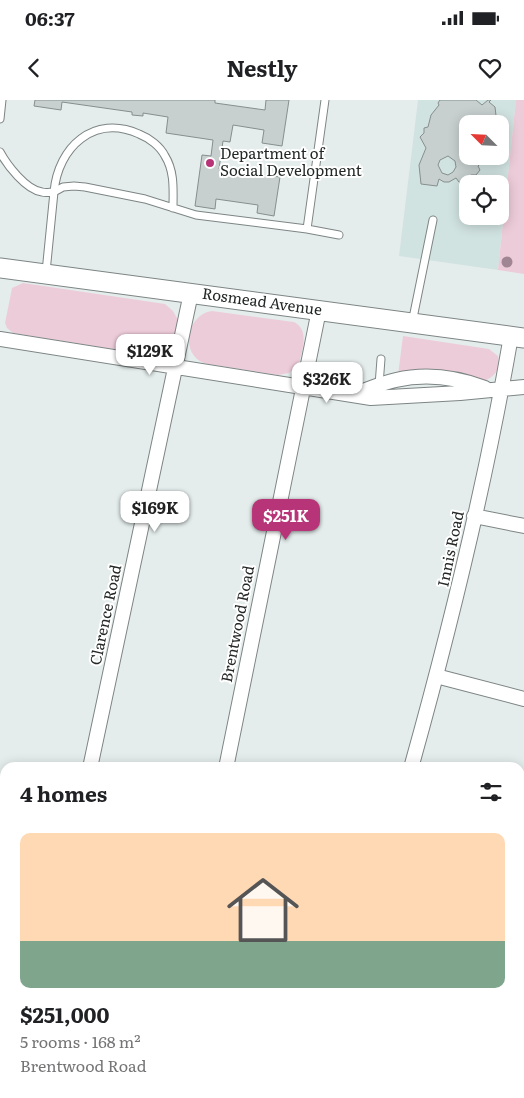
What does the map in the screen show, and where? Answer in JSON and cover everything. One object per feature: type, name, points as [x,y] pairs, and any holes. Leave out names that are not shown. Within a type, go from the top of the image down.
[{"type":"main road","name":"Rosmead Avenue","points":[[0,270],[46,274],[518,337]]},
{"type":"street","name":"Clarence Road","points":[[91,762],[191,293]]},
{"type":"street","name":"Brentwood Road","points":[[227,762],[319,310]]},
{"type":"street","name":"Innis Road","points":[[413,762],[457,596],[474,516],[496,389],[518,337]]},
{"type":"street","points":[[0,339],[354,394],[379,392],[460,393],[524,387]]},
{"type":"street","points":[[379,392],[394,380],[430,376],[446,377],[496,389]]},
{"type":"street","points":[[474,516],[524,526]]},
{"type":"street","points":[[436,676],[524,699]]},
{"type":"lane","points":[[0,119],[2,100]]},
{"type":"lane","points":[[307,229],[324,100]]},
{"type":"lane","points":[[46,274],[54,192],[61,164],[80,139],[94,131],[109,128],[131,130],[146,137],[165,155],[172,173],[173,208]]},
{"type":"lane","points":[[0,152],[7,165],[28,186],[42,192],[54,192],[63,187],[85,187],[144,199],[196,215],[307,229],[339,235]]},
{"type":"lane","points":[[412,323],[433,220]]},
{"type":"lane","points":[[379,392],[381,359]]},
{"type":"shaded area","points":[[418,100],[516,100],[508,175],[459,175],[459,225],[503,225],[498,270],[399,256]]},
{"type":"shaded area","points":[[516,100],[524,100],[524,274],[498,270],[503,225],[509,225],[508,175]]},
{"type":"shaded area","points":[[23,283],[165,304],[173,311],[178,320],[174,338],[164,352],[151,355],[13,333],[7,328],[5,323],[12,288]]},
{"type":"shaded area","points":[[212,311],[294,322],[302,330],[304,341],[299,364],[289,373],[278,375],[208,364],[199,360],[189,346],[191,328],[203,314]]},
{"type":"shaded area","points":[[403,336],[489,349],[498,356],[499,365],[491,378],[483,381],[398,375]]},
{"type":"building","name":"Department of Social Development","points":[[35,100],[215,100],[215,103],[265,110],[266,100],[289,100],[282,146],[262,143],[264,130],[233,125],[230,142],[223,141],[219,169],[280,177],[274,216],[257,213],[258,205],[216,199],[215,209],[195,206],[202,155],[211,156],[213,140],[166,133],[168,117],[143,113],[143,116],[132,115],[132,112],[62,102],[61,110],[34,106]]},
{"type":"building","points":[[440,100],[476,100],[482,105],[491,100],[489,102],[495,107],[496,115],[459,115],[459,165],[479,165],[480,170],[476,175],[459,175],[459,182],[456,178],[449,182],[439,179],[437,186],[421,184],[419,165],[426,148],[420,137],[424,133],[424,128],[428,127],[431,115],[439,105]],"holes":[[[448,156],[455,161],[456,167],[448,175],[442,173],[438,165],[440,160]]]},
{"type":"place","name":"Department of Social Development","points":[[210,163]]}]
